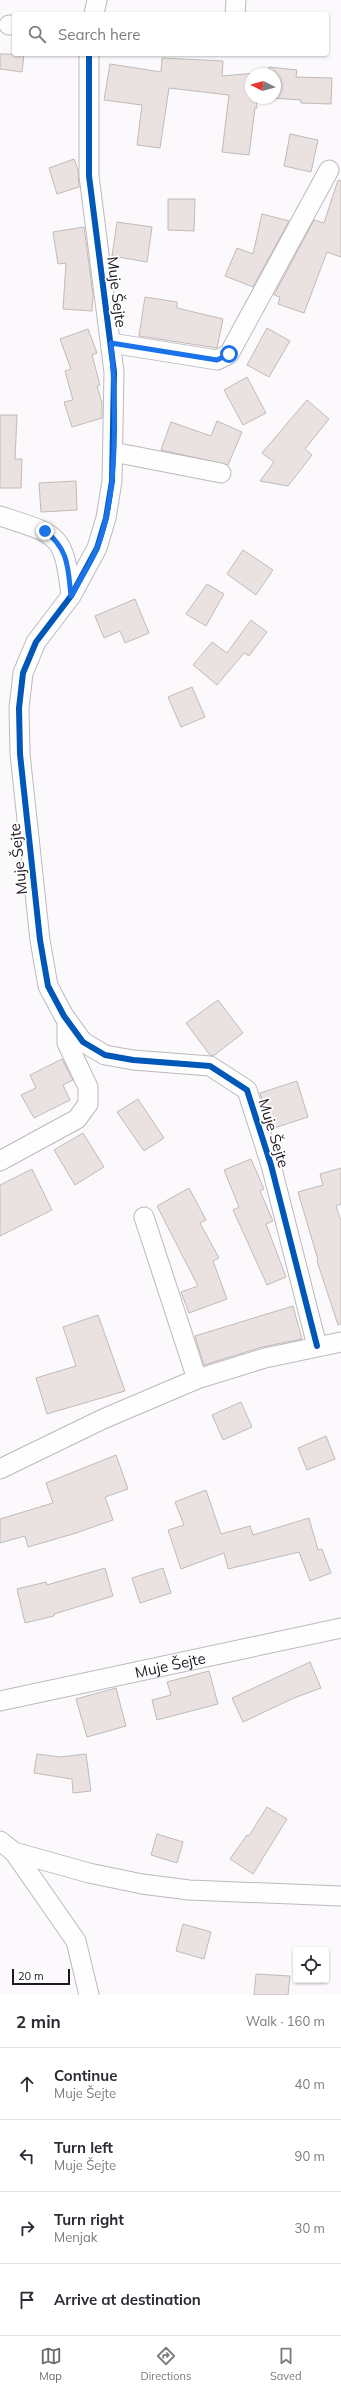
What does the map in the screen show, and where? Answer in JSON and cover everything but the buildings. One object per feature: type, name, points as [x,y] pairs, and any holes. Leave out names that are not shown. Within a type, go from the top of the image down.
[{"type":"street","points":[[94,12],[97,0]]},
{"type":"street","points":[[235,12],[236,0]]},
{"type":"street","name":"Muje Šejte","points":[[89,56],[89,176],[114,372],[112,481],[106,518],[97,548],[71,596],[36,642],[23,673],[19,708],[20,754],[40,940],[48,986],[67,1020],[83,1042],[105,1055],[133,1060],[210,1066],[247,1090],[272,1165],[317,1346]]},
{"type":"street","name":"Muje Šejte","points":[[111,343],[217,360],[229,354],[329,170]]},
{"type":"street","points":[[113,452],[221,473]]},
{"type":"street","points":[[0,516],[45,531],[58,541],[67,563],[71,596]]},
{"type":"street","points":[[0,1161],[77,1119],[88,1104],[88,1087],[68,1043],[67,1020]]},
{"type":"street","points":[[144,1217],[197,1379]]},
{"type":"street","points":[[0,1469],[104,1419],[197,1379],[265,1358],[341,1342]]},
{"type":"street","name":"Muje Šejte","points":[[0,1701],[341,1628]]},
{"type":"street","points":[[7,1847],[89,1873],[142,1884],[189,1890],[341,1896]]},
{"type":"street","points":[[7,1847],[76,1942],[90,1995]]},
{"type":"cycle path","points":[[89,56],[89,176],[114,372],[112,481],[106,518],[97,548],[71,596],[36,642],[23,673],[19,708],[20,754],[40,940],[48,986],[64,1016],[83,1042],[105,1055],[133,1060],[210,1066],[247,1090],[271,1165],[317,1346]]},
{"type":"route","points":[[45,531],[58,541],[67,563],[71,596],[97,548],[106,518],[112,481],[114,372],[111,343],[217,360],[229,354]]}]
